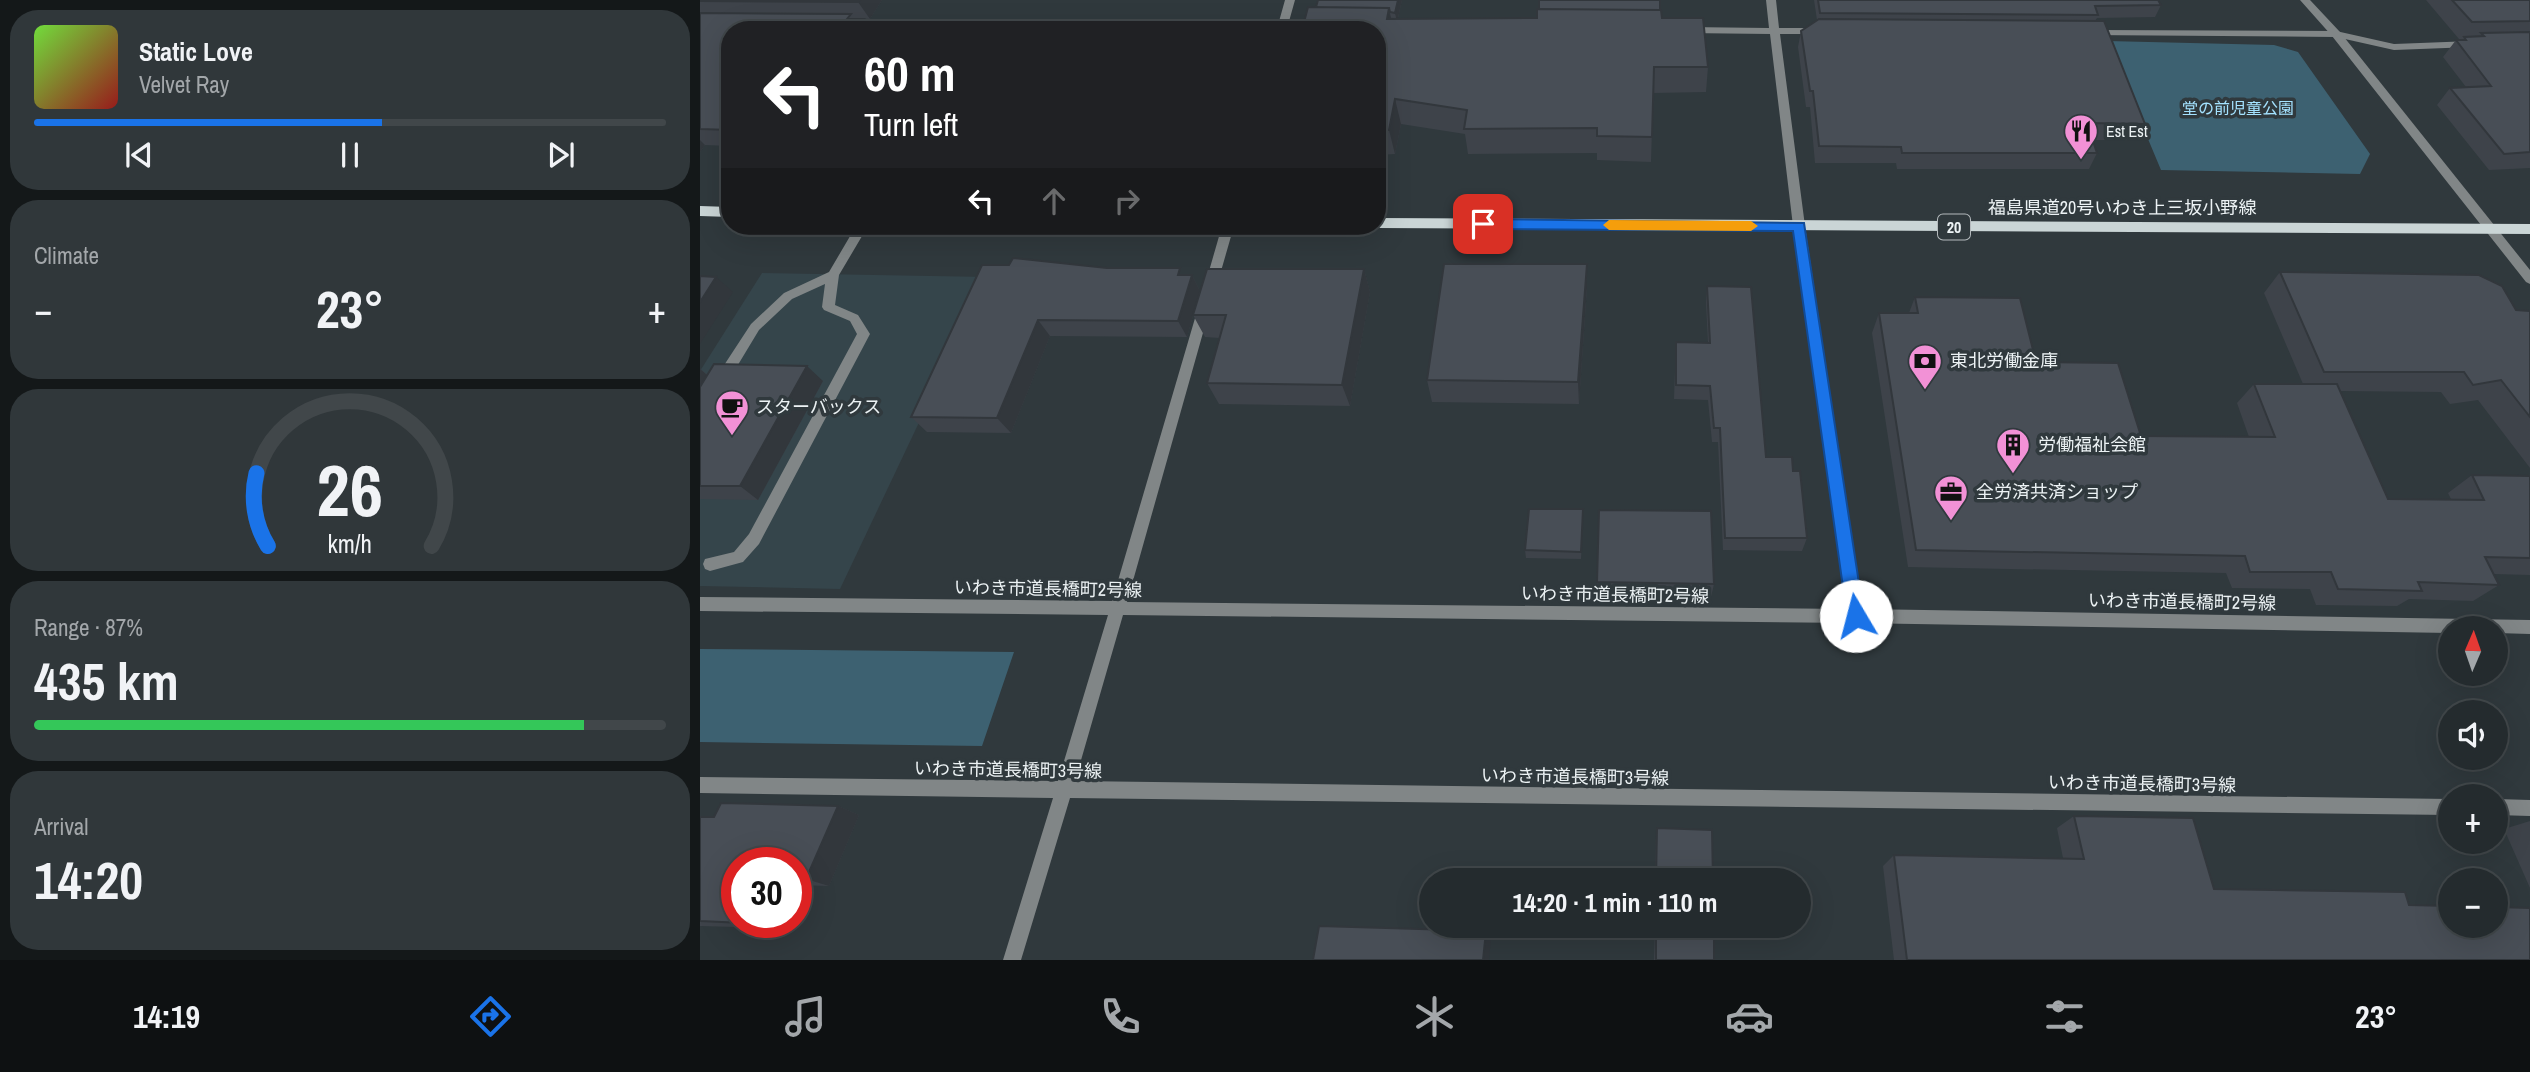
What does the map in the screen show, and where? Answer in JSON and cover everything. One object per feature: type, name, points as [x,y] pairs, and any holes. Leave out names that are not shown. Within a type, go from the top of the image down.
[{"type":"main road","points":[[700,211],[721,212]]},
{"type":"main road","name":"福島県道20号いわき上三坂小野線","points":[[1386,223],[2530,229]]},
{"type":"street","points":[[1284,21],[1290,0]]},
{"type":"street","points":[[1771,0],[1799,226],[1856,616]]},
{"type":"street","points":[[2305,0],[2336,34],[2530,279]]},
{"type":"street","points":[[1679,30],[1830,31]]},
{"type":"street","points":[[2076,33],[2336,34],[2394,47],[2489,43]]},
{"type":"street","points":[[710,564],[738,557],[754,539],[864,334],[854,318],[828,307],[832,275],[856,235]]},
{"type":"street","points":[[1012,960],[1225,235]]},
{"type":"street","points":[[711,395],[755,327],[788,296],[832,275]]},
{"type":"street","name":"いわき市道長橋町2号線","points":[[700,604],[1856,616],[2530,627]]},
{"type":"street","name":"いわき市道長橋町3号線","points":[[700,785],[2438,807]]},
{"type":"street","points":[[2508,807],[2530,808]]},
{"type":"shaded area","points":[[762,273],[988,277],[840,589],[700,586],[700,371]]},
{"type":"green space","name":"堂の前児童公園","points":[[2107,41],[2274,45],[2298,52],[2370,154],[2360,174],[2161,170]]},
{"type":"green space","points":[[700,649],[1014,652],[982,746],[700,742]]},
{"type":"building","points":[[700,0],[860,0],[858,2]]},
{"type":"building","points":[[1318,0],[1398,0],[1395,13],[1390,12],[1389,8],[1316,7]]},
{"type":"building","points":[[1539,0],[1660,0],[1660,10],[1539,9]]},
{"type":"building","points":[[1818,0],[2158,0],[2161,5],[2095,6],[2098,15],[1820,13]]},
{"type":"building","points":[[2452,0],[2530,0],[2530,21],[2472,22]]},
{"type":"building","points":[[1308,7],[1389,8],[1387,19],[1537,18],[1537,9],[1661,10],[1662,18],[1703,18],[1708,67],[1654,67],[1652,137],[1597,136],[1597,128],[1464,129],[1467,110],[1395,99],[1389,130],[1386,130],[1386,21],[1304,21]]},
{"type":"building","points":[[700,13],[851,14],[847,19],[864,19],[721,21],[721,130],[700,129]]},
{"type":"building","points":[[1819,19],[2104,21],[2145,124],[2087,123],[2097,153],[1902,153],[1901,147],[1819,146],[1813,91],[1810,91],[1801,31]]},
{"type":"building","points":[[2530,32],[2530,152],[2504,154],[2450,88],[2491,86],[2456,40],[2484,36],[2481,33]]},
{"type":"building","points":[[1013,258],[1107,268],[1180,268],[1178,275],[1192,275],[1178,321],[1038,320],[997,418],[911,417],[982,265],[1009,265]]},
{"type":"building","points":[[1444,264],[1587,264],[1578,382],[1427,380]]},
{"type":"building","points":[[1207,269],[1364,269],[1342,385],[1207,383],[1226,315],[1193,315]]},
{"type":"building","points":[[2280,272],[2479,275],[2502,286],[2516,310],[2530,311],[2530,417],[2501,380],[2473,385],[2464,372],[2324,372]]},
{"type":"building","points":[[700,276],[716,277],[700,302]]},
{"type":"building","points":[[1707,286],[1751,287],[1766,457],[1792,457],[1793,471],[1800,471],[1807,538],[1725,538],[1720,428],[1714,428],[1710,386],[1676,385],[1676,342],[1710,343]]},
{"type":"building","points":[[1915,297],[2020,298],[2036,362],[2118,363],[2141,436],[2275,437],[2254,384],[2337,384],[2388,499],[2484,500],[2472,475],[2530,476],[2530,558],[2485,557],[2499,585],[2418,582],[2422,591],[2338,589],[2331,572],[2250,572],[2245,556],[1916,550],[1879,313],[1918,313]]},
{"type":"building","points":[[714,364],[807,366],[740,486],[700,486],[700,387]]},
{"type":"building","points":[[1529,509],[1583,509],[1581,552],[1525,550]]},
{"type":"building","points":[[1599,510],[1711,511],[1714,584],[1597,582]]},
{"type":"building","points":[[721,803],[838,806],[812,865],[812,847],[721,847],[721,922],[700,921],[700,817],[714,817]]},
{"type":"building","points":[[2074,816],[2193,818],[2214,889],[2405,892],[2409,905],[2438,906],[2438,938],[2508,938],[2508,907],[2530,908],[2530,960],[1907,960],[1894,855],[2084,859]]},
{"type":"building","points":[[1657,828],[1712,830],[1713,868],[1656,868]]},
{"type":"building","points":[[1319,926],[1419,929],[1419,938],[1485,938],[1483,960],[1313,960]]},
{"type":"building","points":[[1656,938],[1714,938],[1714,960],[1656,960]]},
{"type":"slow traffic","points":[[1609,225],[1751,226]]},
{"type":"place","name":"Est Est","points":[[2081,161]]},
{"type":"place","name":"東北労働金庫","points":[[1925,391]]},
{"type":"place","name":"スターバックス","points":[[732,437]]},
{"type":"place","name":"労働福祉会館","points":[[2013,475]]},
{"type":"place","name":"全労済共済ショップ","points":[[1951,522]]},
{"type":"route","points":[[1483,224],[1799,226],[1856,616]]}]
